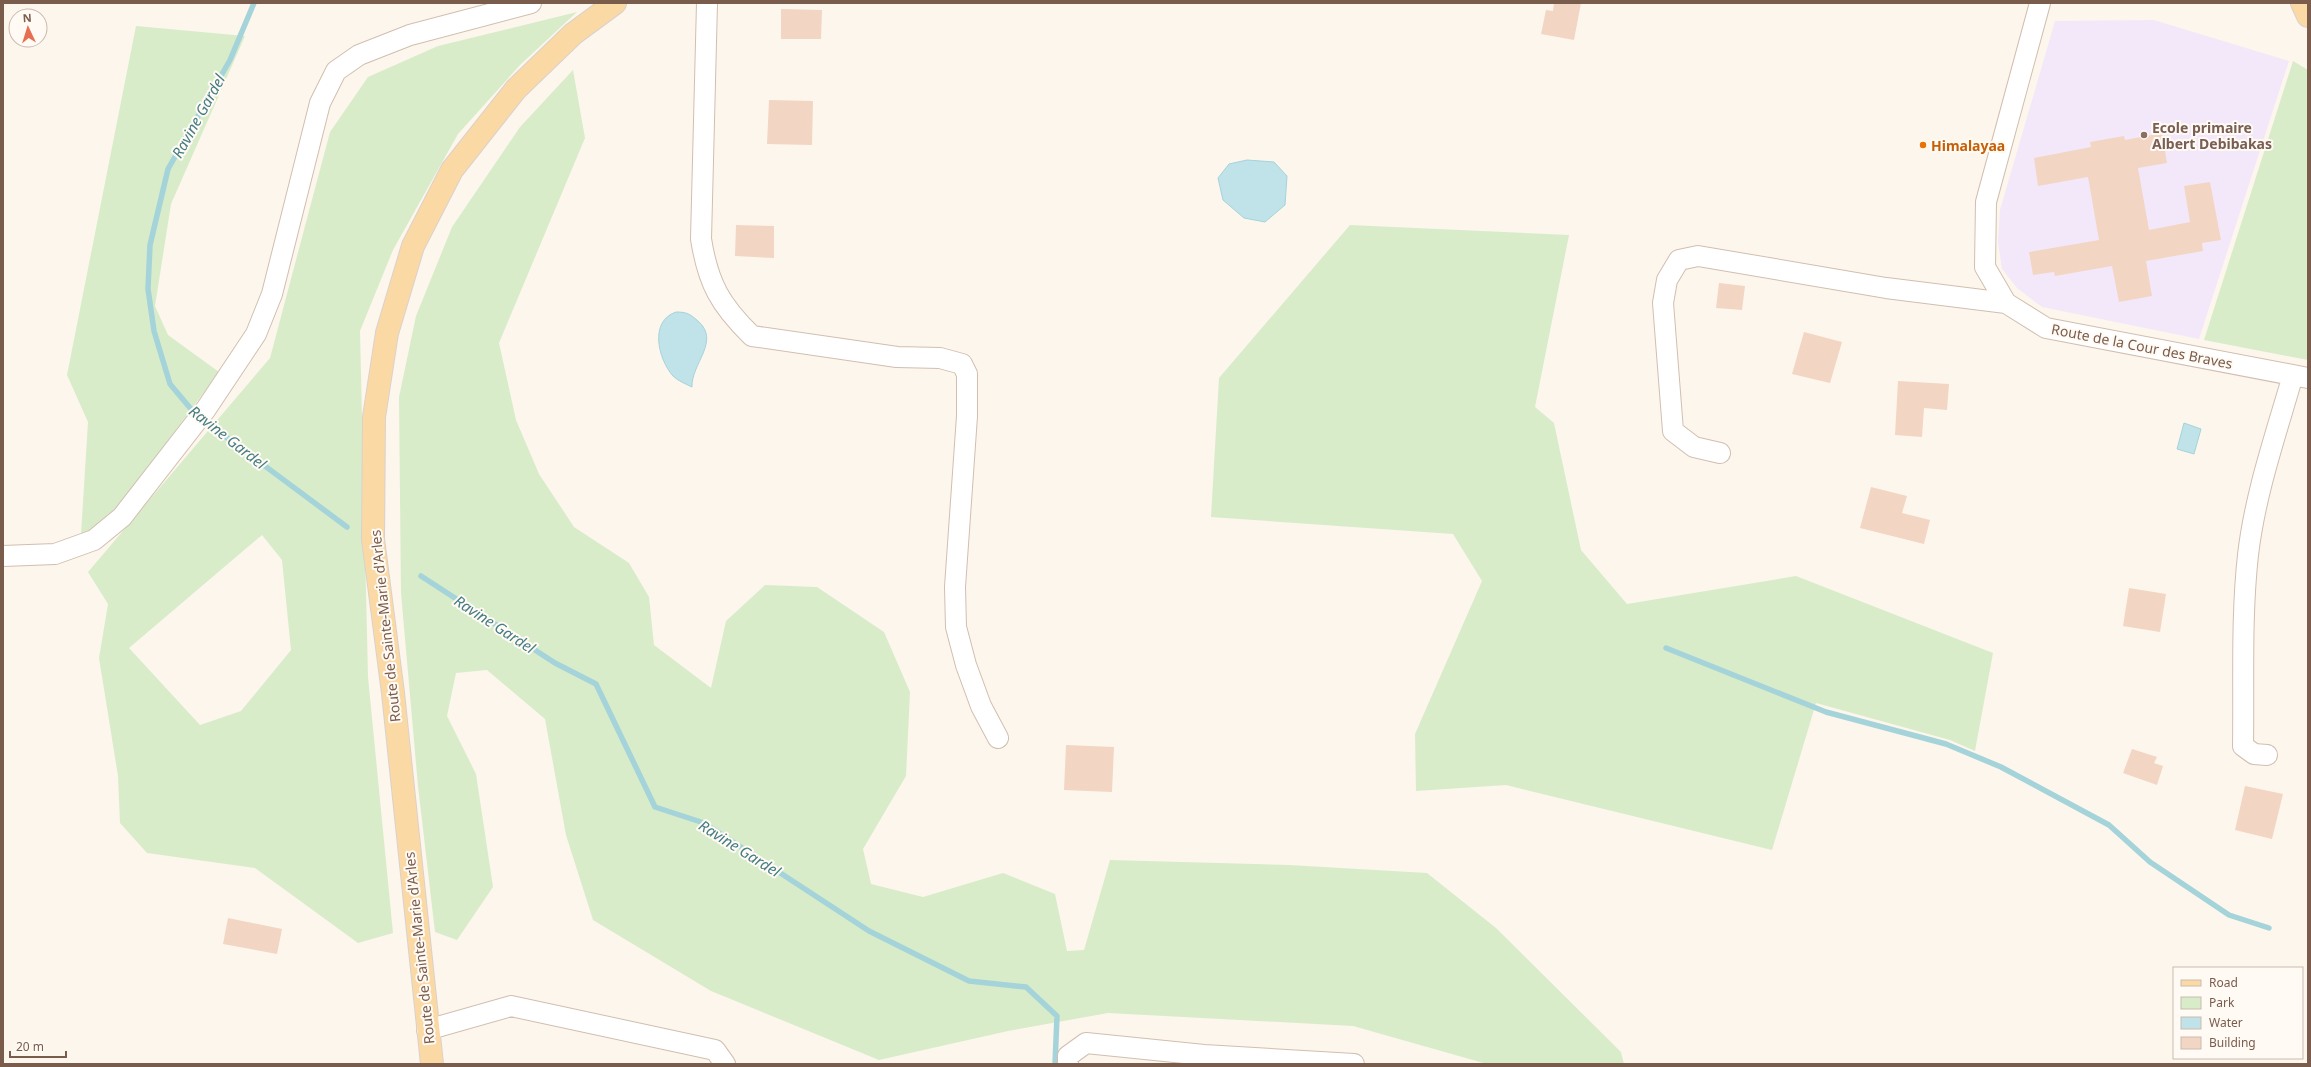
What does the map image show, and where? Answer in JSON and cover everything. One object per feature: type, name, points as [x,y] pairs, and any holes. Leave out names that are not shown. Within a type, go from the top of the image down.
[{"type":"main road","name":"Route de Sainte-Marie d'Arles","points":[[432,1064],[427,1030],[393,693],[373,539],[374,417],[387,333],[413,246],[452,170],[516,89],[573,34],[614,3]]},
{"type":"main road","points":[[2302,3],[2308,16]]},
{"type":"street","points":[[3,556],[55,554],[94,540],[122,517],[192,424],[206,409],[256,334],[272,294],[320,103],[336,71],[359,55],[410,35],[531,3]]},
{"type":"street","points":[[707,3],[701,239],[706,268],[716,293],[736,320],[752,336],[897,357],[940,358],[962,364],[967,374],[967,416],[955,588],[956,626],[966,665],[981,706],[998,738]]},
{"type":"street","name":"Route de la Cour des Braves","points":[[2040,3],[1986,202],[1985,267],[2006,303],[2046,328],[2300,376]]},
{"type":"street","points":[[1720,453],[1694,447],[1673,431],[1663,303],[1667,280],[1680,260],[1698,256],[1886,288],[2006,303]]},
{"type":"street","points":[[2267,755],[2254,754],[2243,746],[2245,609],[2248,554],[2257,501],[2300,376]]},
{"type":"street","points":[[427,1030],[511,1006],[715,1050],[725,1064]]},
{"type":"street","points":[[1068,1064],[1068,1056],[1086,1043],[1204,1060],[1354,1064]]},
{"type":"shaded area","name":"Ecole primaire Albert Debibakas","points":[[2154,20],[2289,61],[2199,339],[2042,307],[2017,288],[2002,269],[1998,242],[2000,210],[2055,21]]},
{"type":"green space","points":[[577,12],[520,65],[458,134],[393,250],[360,331],[368,677],[393,933],[358,943],[255,868],[147,853],[120,823],[118,776],[99,658],[108,604],[88,572],[270,358],[330,132],[368,77],[438,46]],"holes":[[[262,535],[282,560],[291,650],[241,711],[200,725],[129,648]]]},
{"type":"green space","points":[[136,26],[245,36],[171,204],[155,306],[168,335],[219,372],[115,512],[95,530],[81,534],[88,422],[67,375]]},
{"type":"green space","points":[[2293,61],[2308,70],[2308,360],[2204,340]]},
{"type":"green space","points":[[573,70],[585,138],[499,343],[516,420],[539,474],[574,527],[629,563],[649,597],[654,645],[711,688],[726,621],[765,585],[817,587],[884,632],[910,692],[906,776],[863,849],[871,884],[923,897],[1003,873],[1055,894],[1067,951],[1084,950],[1110,860],[1289,865],[1427,873],[1496,928],[1621,1052],[1624,1064],[1487,1064],[1353,1026],[1108,1013],[1008,1031],[879,1060],[711,991],[593,920],[566,835],[545,719],[487,670],[456,673],[447,716],[476,774],[493,887],[457,940],[435,932],[418,786],[401,593],[399,397],[416,316],[452,227],[520,127]]},
{"type":"green space","points":[[1350,225],[1569,235],[1535,407],[1554,423],[1581,550],[1627,604],[1796,576],[1993,653],[1975,751],[1950,740],[1816,703],[1772,850],[1506,785],[1416,791],[1415,734],[1482,581],[1453,534],[1211,517],[1219,378]]},
{"type":"water","points":[[1247,160],[1274,162],[1287,176],[1285,205],[1265,222],[1244,218],[1223,200],[1218,178],[1229,164]]},
{"type":"water","points":[[676,312],[686,313],[698,321],[704,329],[707,337],[706,345],[693,378],[692,387],[673,376],[663,360],[660,351],[659,332],[662,323]]},
{"type":"water","points":[[2184,423],[2201,429],[2194,454],[2177,449]]},
{"type":"building","points":[[1554,3],[1581,3],[1574,40],[1541,34],[1546,10],[1553,11]]},
{"type":"building","points":[[781,9],[822,10],[821,39],[781,39]]},
{"type":"building","points":[[769,100],[813,101],[812,145],[767,144]]},
{"type":"building","points":[[2162,133],[2167,163],[2138,168],[2149,230],[2190,222],[2184,186],[2210,182],[2221,240],[2202,243],[2203,251],[2146,261],[2152,296],[2119,302],[2112,266],[2055,276],[2054,272],[2033,275],[2029,252],[2099,240],[2088,177],[2038,186],[2034,158],[2091,147],[2090,142],[2124,136],[2125,140]]},
{"type":"building","points":[[736,225],[774,226],[774,258],[735,256]]},
{"type":"building","points":[[1719,283],[1745,286],[1742,310],[1716,308]]},
{"type":"building","points":[[1804,332],[1842,342],[1830,383],[1792,374]]},
{"type":"building","points":[[1898,381],[1949,384],[1947,410],[1924,408],[1922,437],[1895,435]]},
{"type":"building","points":[[1871,487],[1907,496],[1902,513],[1930,520],[1924,544],[1860,528]]},
{"type":"building","points":[[2129,588],[2166,594],[2160,632],[2123,626]]},
{"type":"building","points":[[1066,745],[1114,747],[1112,792],[1064,790]]},
{"type":"building","points":[[2132,749],[2157,757],[2154,763],[2163,766],[2157,785],[2123,773]]},
{"type":"building","points":[[2245,786],[2283,794],[2272,839],[2235,830]]},
{"type":"building","points":[[228,918],[282,929],[277,954],[223,944]]},
{"type":"waterway","name":"Ravine Gardel","points":[[196,415],[170,384],[154,331],[148,289],[150,245],[168,169],[230,60],[254,3]]},
{"type":"waterway","name":"Ravine Gardel","points":[[203,420],[347,527]]},
{"type":"waterway","name":"Ravine Gardel","points":[[421,576],[555,663],[596,684],[655,807],[704,823],[869,931],[969,981],[1026,987],[1057,1016],[1055,1064]]},
{"type":"waterway","points":[[1666,648],[1826,712],[1946,744],[2001,767],[2109,825],[2150,862],[2229,915],[2269,928]]},
{"type":"place","name":"Ecole primaire Albert Debibakas","points":[[2144,135]]},
{"type":"place","name":"Himalayaa","points":[[1923,145]]}]
